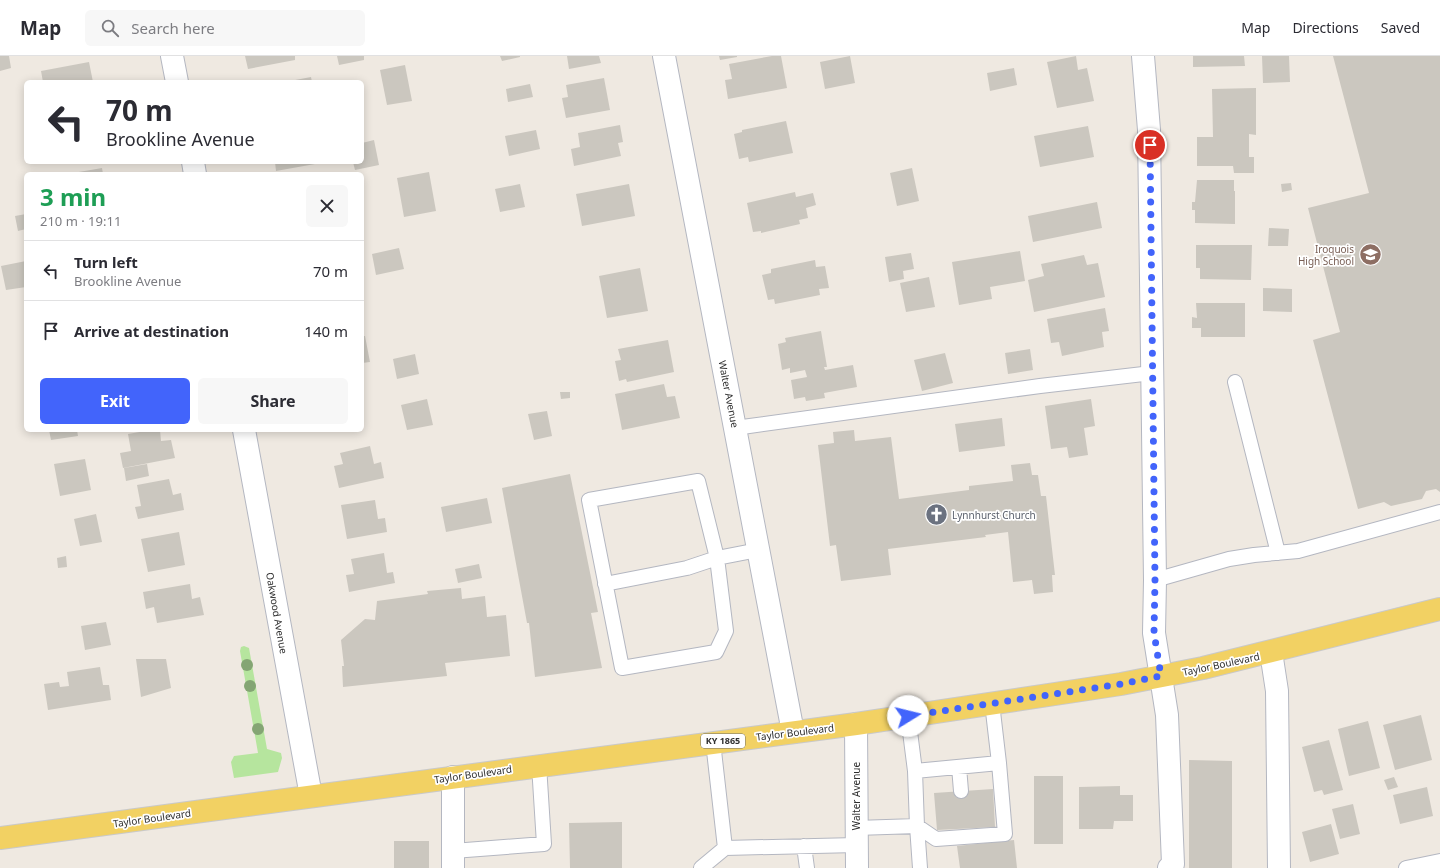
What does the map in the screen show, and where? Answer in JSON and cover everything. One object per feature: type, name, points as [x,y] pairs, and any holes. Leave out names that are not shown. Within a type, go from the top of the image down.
[{"type":"main road","name":"Taylor Boulevard","points":[[0,838],[539,765],[856,724],[1121,684],[1203,668],[1440,609]]},
{"type":"street","points":[[172,56],[177,80]]},
{"type":"street","name":"Walter Avenue","points":[[664,56],[793,732]]},
{"type":"street","points":[[1143,56],[1150,130],[1155,580],[1154,633],[1168,714],[1173,864],[1169,868]]},
{"type":"street","name":"Oakwood Avenue","points":[[244,432],[310,796]]},
{"type":"street","points":[[1270,652],[1277,691],[1279,868]]},
{"type":"street","name":"Walter Avenue","points":[[856,724],[857,868]]},
{"type":"street","points":[[453,777],[453,859]]},
{"type":"lane","points":[[735,428],[1040,386],[1152,373]]},
{"type":"lane","points":[[1235,382],[1278,553]]},
{"type":"lane","points":[[698,481],[717,558],[726,631],[716,652],[622,668],[589,500],[698,481]]},
{"type":"lane","points":[[1155,580],[1229,559],[1298,551],[1440,512]]},
{"type":"lane","points":[[605,584],[687,568],[717,558],[758,550]]},
{"type":"lane","points":[[701,868],[725,848],[804,846],[917,826],[936,839],[965,833],[1005,834],[992,703]]},
{"type":"lane","points":[[908,716],[915,771],[920,868]]},
{"type":"lane","points":[[713,742],[725,848]]},
{"type":"lane","points":[[915,771],[999,763]]},
{"type":"lane","points":[[453,859],[544,844],[539,765]]},
{"type":"lane","points":[[959,767],[962,791]]},
{"type":"lane","points":[[804,846],[806,868]]},
{"type":"lane","points":[[1406,868],[1440,861]]},
{"type":"green space","points":[[244,646],[249,648],[267,749],[281,753],[282,758],[278,772],[234,778],[231,762],[234,756],[258,753],[240,651],[241,647]]},
{"type":"building","points":[[0,56],[9,56],[11,68],[0,71]]},
{"type":"building","points":[[245,56],[295,56],[295,60],[248,69]]},
{"type":"building","points":[[337,56],[364,56],[364,60],[339,65]]},
{"type":"building","points":[[500,56],[520,56],[520,57],[502,61]]},
{"type":"building","points":[[567,56],[599,56],[601,63],[569,69]]},
{"type":"building","points":[[719,56],[737,56],[737,57],[720,60]]},
{"type":"building","points":[[772,56],[781,56],[787,88],[728,99],[725,80],[732,79],[729,64]]},
{"type":"building","points":[[850,56],[855,83],[825,89],[820,62]]},
{"type":"building","points":[[1076,56],[1078,70],[1087,68],[1094,101],[1057,108],[1047,62]]},
{"type":"building","points":[[1193,56],[1244,56],[1245,66],[1193,67]]},
{"type":"building","points":[[1262,56],[1289,56],[1290,82],[1263,83]]},
{"type":"building","name":"Iroquois High School","points":[[1333,56],[1440,56],[1440,492],[1436,489],[1426,491],[1422,499],[1391,506],[1384,502],[1358,509],[1313,340],[1340,332],[1308,208],[1369,193]]},
{"type":"building","points":[[89,62],[93,80],[43,80],[41,71]]},
{"type":"building","points":[[405,65],[412,101],[387,105],[380,70]]},
{"type":"building","points":[[1014,68],[1017,85],[990,91],[987,73]]},
{"type":"building","points":[[311,77],[312,80],[295,80]]},
{"type":"building","points":[[604,78],[610,110],[566,118],[562,98],[568,97],[566,85]]},
{"type":"building","points":[[530,84],[533,97],[508,102],[506,89]]},
{"type":"building","points":[[1256,88],[1256,135],[1249,134],[1249,157],[1254,157],[1254,173],[1234,173],[1233,166],[1197,166],[1197,137],[1213,137],[1212,89]]},
{"type":"building","points":[[786,121],[793,153],[749,162],[748,157],[739,159],[734,134],[742,132],[742,130]]},
{"type":"building","points":[[620,125],[623,142],[618,143],[621,156],[574,166],[571,149],[580,147],[578,133]]},
{"type":"building","points":[[1088,126],[1094,157],[1040,167],[1034,136]]},
{"type":"building","points":[[536,130],[540,149],[509,156],[505,136]]},
{"type":"building","points":[[374,140],[379,165],[355,170],[354,164],[364,164],[364,142]]},
{"type":"building","points":[[275,164],[315,164],[276,171]]},
{"type":"building","points":[[102,168],[103,172],[79,172]]},
{"type":"building","points":[[912,168],[919,201],[897,206],[890,173]]},
{"type":"building","points":[[429,172],[436,211],[404,217],[397,178]]},
{"type":"building","points":[[1197,180],[1234,180],[1235,224],[1195,223],[1195,210],[1192,210],[1192,202],[1195,202]]},
{"type":"building","points":[[1291,183],[1292,190],[1282,192],[1281,184]]},
{"type":"building","points":[[520,184],[525,207],[500,212],[495,189]]},
{"type":"building","points":[[629,184],[635,216],[582,226],[576,194]]},
{"type":"building","points":[[795,192],[796,197],[813,193],[816,205],[806,208],[808,218],[799,220],[800,224],[761,233],[761,231],[753,232],[747,203]]},
{"type":"building","points":[[1097,202],[1102,228],[1033,242],[1028,216]]},
{"type":"building","points":[[24,214],[24,230],[18,231],[15,216]]},
{"type":"building","points":[[1269,228],[1289,229],[1288,246],[1268,246]]},
{"type":"building","points":[[1196,245],[1252,245],[1251,280],[1200,279],[1200,268],[1196,268]]},
{"type":"building","points":[[399,248],[404,269],[376,275],[372,254]]},
{"type":"building","points":[[1020,251],[1025,281],[990,287],[992,299],[959,305],[952,262]]},
{"type":"building","points":[[911,253],[914,269],[903,271],[904,279],[889,282],[885,257]]},
{"type":"building","points":[[1084,255],[1087,265],[1098,263],[1105,297],[1034,312],[1028,280],[1044,276],[1041,264]]},
{"type":"building","points":[[815,260],[816,267],[825,266],[829,288],[819,289],[820,295],[775,304],[774,299],[768,300],[762,275],[771,273],[771,269]]},
{"type":"building","points":[[24,261],[24,287],[6,290],[1,266]]},
{"type":"building","points":[[640,268],[648,311],[607,318],[599,276]]},
{"type":"building","points":[[929,277],[935,307],[906,312],[900,283]]},
{"type":"building","points":[[1263,288],[1292,289],[1292,312],[1263,311]]},
{"type":"building","points":[[1196,303],[1245,303],[1245,337],[1201,337],[1201,328],[1192,328],[1192,317],[1197,318]]},
{"type":"building","points":[[1105,308],[1109,331],[1102,332],[1104,347],[1062,356],[1059,342],[1051,343],[1047,319]]},
{"type":"building","points":[[821,331],[827,367],[824,367],[825,370],[853,365],[857,387],[824,393],[825,398],[806,401],[805,397],[794,399],[791,380],[807,377],[805,370],[790,373],[790,368],[782,370],[778,344],[786,342],[785,338]]},
{"type":"building","points":[[364,336],[365,336],[370,362],[364,363]]},
{"type":"building","points":[[668,340],[674,372],[627,382],[626,379],[619,381],[615,361],[621,360],[618,349]]},
{"type":"building","points":[[1030,349],[1033,370],[1008,374],[1005,353]]},
{"type":"building","points":[[945,353],[953,383],[922,391],[914,360]]},
{"type":"building","points":[[415,354],[419,374],[397,379],[393,359]]},
{"type":"building","points":[[664,384],[667,397],[675,396],[680,418],[622,430],[615,394]]},
{"type":"building","points":[[560,392],[570,392],[570,398],[561,399]]},
{"type":"building","points":[[427,399],[433,425],[407,430],[401,405]]},
{"type":"building","points":[[1091,399],[1095,426],[1084,428],[1088,455],[1069,458],[1067,447],[1051,449],[1045,406]]},
{"type":"building","points":[[547,411],[552,436],[534,440],[528,414]]},
{"type":"building","points":[[1002,418],[1005,446],[959,452],[955,424]]},
{"type":"building","name":"Lynnhurst Church","points":[[854,430],[855,441],[891,437],[899,499],[969,490],[969,486],[1013,481],[1011,465],[1030,463],[1032,475],[1038,475],[1041,496],[1046,496],[1055,575],[1052,575],[1053,592],[1034,594],[1032,580],[1013,582],[1008,532],[985,535],[986,537],[888,549],[891,575],[841,581],[836,545],[830,546],[818,445],[834,443],[833,432]]},
{"type":"building","points":[[49,432],[77,432],[78,436],[51,440]]},
{"type":"building","points":[[140,432],[160,432],[161,441],[171,440],[175,458],[123,468],[120,453],[131,451],[128,434]]},
{"type":"building","points":[[370,446],[374,464],[381,462],[384,478],[339,488],[334,466],[343,464],[340,453]]},
{"type":"building","points":[[85,459],[91,490],[60,496],[54,464]]},
{"type":"building","points":[[147,464],[149,476],[126,481],[124,468]]},
{"type":"building","points":[[570,474],[598,612],[591,613],[602,668],[535,677],[529,623],[527,623],[502,488]]},
{"type":"building","points":[[169,479],[173,495],[181,493],[184,510],[138,519],[135,507],[141,506],[137,485]]},
{"type":"building","points":[[487,498],[492,523],[446,532],[441,507]]},
{"type":"building","points":[[375,500],[378,519],[385,518],[387,532],[347,539],[341,505]]},
{"type":"building","points":[[96,514],[102,542],[80,546],[74,519]]},
{"type":"building","points":[[179,532],[185,565],[148,572],[141,539]]},
{"type":"building","points":[[384,553],[387,573],[393,572],[395,583],[349,592],[346,575],[354,574],[351,559]]},
{"type":"building","points":[[66,556],[67,567],[58,568],[57,558]]},
{"type":"building","points":[[479,564],[482,578],[458,583],[455,569]]},
{"type":"building","points":[[190,584],[192,599],[200,597],[204,615],[157,623],[154,607],[146,609],[143,592]]},
{"type":"building","points":[[461,588],[462,599],[485,596],[487,617],[506,615],[510,656],[445,663],[447,676],[343,687],[342,666],[344,666],[341,640],[365,619],[375,620],[377,601],[428,594],[427,591]]},
{"type":"building","points":[[106,622],[111,645],[85,650],[81,626]]},
{"type":"building","points":[[136,659],[166,659],[171,688],[141,697]]},
{"type":"building","points":[[100,667],[103,685],[109,685],[111,700],[48,710],[44,684],[59,682],[60,687],[69,686],[67,672]]},
{"type":"building","points":[[1421,715],[1432,760],[1395,770],[1383,725]]},
{"type":"building","points":[[1368,721],[1380,768],[1349,776],[1338,729]]},
{"type":"building","points":[[1329,740],[1343,790],[1324,795],[1322,790],[1314,792],[1302,747]]},
{"type":"building","points":[[1189,760],[1232,761],[1232,868],[1189,868]]},
{"type":"building","points":[[1034,776],[1063,776],[1063,844],[1034,844]]},
{"type":"building","points":[[1394,777],[1398,787],[1388,790],[1384,780]]},
{"type":"building","points":[[1120,786],[1120,795],[1133,795],[1133,821],[1114,821],[1113,829],[1079,829],[1079,787]]},
{"type":"building","points":[[1427,787],[1433,816],[1400,824],[1393,795]]},
{"type":"building","points":[[993,789],[995,827],[937,830],[934,793]]},
{"type":"building","points":[[1353,804],[1360,834],[1340,839],[1332,809]]},
{"type":"building","points":[[622,822],[622,868],[570,868],[569,823]]},
{"type":"building","points":[[1331,824],[1339,854],[1310,862],[1302,832]]},
{"type":"building","points":[[1014,840],[1017,868],[960,868],[957,846]]},
{"type":"building","points":[[394,841],[429,841],[429,868],[394,868]]},
{"type":"place","name":"Iroquois High School","points":[[1370,255]]},
{"type":"place","name":"Lynnhurst Church","points":[[937,515]]},
{"type":"route","points":[[908,716],[1121,684],[1161,676],[1154,633],[1155,580],[1150,145]]}]
